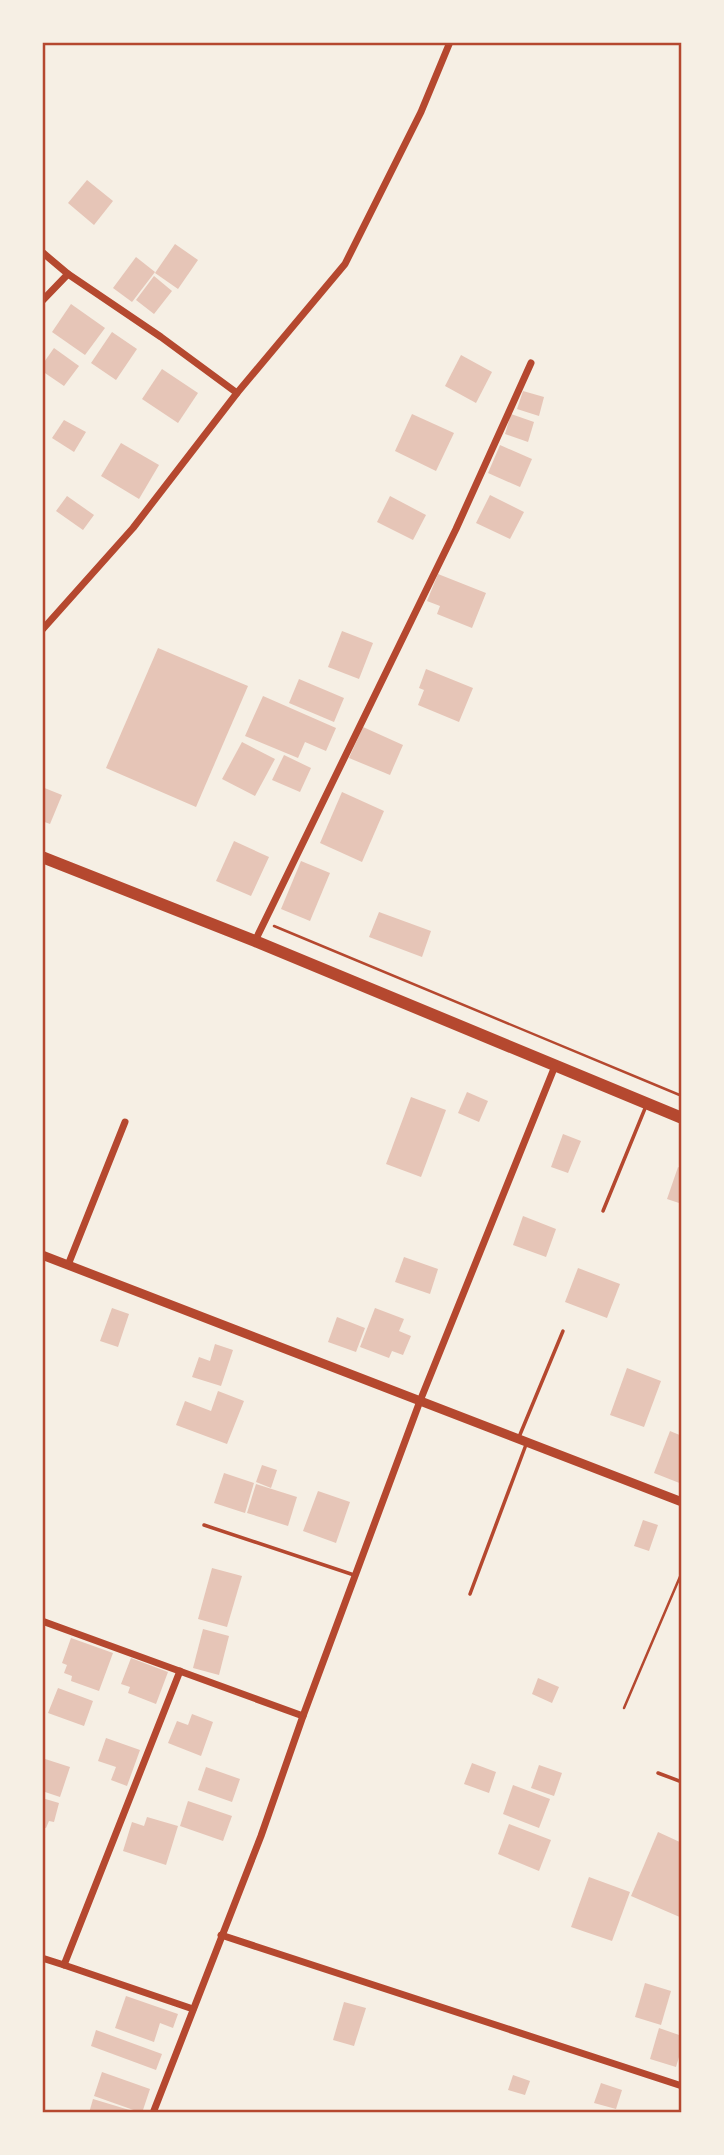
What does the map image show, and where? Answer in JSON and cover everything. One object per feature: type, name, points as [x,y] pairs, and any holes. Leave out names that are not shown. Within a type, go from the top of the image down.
[{"type":"highway","points":[[42,857],[255,941],[682,1118]]},
{"type":"street","points":[[42,630],[133,528],[237,393],[345,264],[421,113],[450,42]]},
{"type":"street","points":[[42,252],[68,274],[237,393]]},
{"type":"street","points":[[42,301],[68,274]]},
{"type":"street","points":[[255,941],[456,528],[531,363]]},
{"type":"street","points":[[153,2113],[261,1836],[420,1401],[555,1066]]},
{"type":"street","points":[[68,1265],[125,1122]]},
{"type":"street","points":[[42,1255],[682,1502]]},
{"type":"street","points":[[42,1621],[303,1716]]},
{"type":"street","points":[[64,1965],[180,1671]]},
{"type":"street","points":[[221,1935],[682,2086]]},
{"type":"street","points":[[42,1958],[193,2010]]},
{"type":"lane","points":[[603,1211],[647,1104]]},
{"type":"lane","points":[[470,1594],[563,1331]]},
{"type":"lane","points":[[204,1525],[355,1576]]},
{"type":"lane","points":[[658,1773],[682,1782]]},
{"type":"path","points":[[264,922],[682,1096]]},
{"type":"path","points":[[624,1708],[682,1572]]},
{"type":"building","points":[[87,180],[113,201],[94,225],[68,203]]},
{"type":"building","points":[[175,244],[198,260],[178,289],[155,273]]},
{"type":"building","points":[[136,257],[155,272],[132,302],[113,288]]},
{"type":"building","points":[[154,276],[172,291],[154,314],[136,300]]},
{"type":"building","points":[[71,304],[105,328],[85,355],[52,332]]},
{"type":"building","points":[[112,332],[137,349],[116,380],[91,363]]},
{"type":"building","points":[[54,348],[79,366],[64,386],[42,371],[42,365]]},
{"type":"building","points":[[461,355],[492,372],[476,403],[445,386]]},
{"type":"building","points":[[162,369],[198,393],[178,423],[142,399]]},
{"type":"building","points":[[523,391],[544,397],[539,416],[517,409]]},
{"type":"building","points":[[412,414],[454,433],[436,471],[395,451]]},
{"type":"building","points":[[511,414],[534,422],[528,442],[505,434]]},
{"type":"building","points":[[64,420],[86,432],[74,452],[52,438]]},
{"type":"building","points":[[121,443],[159,465],[139,499],[101,476]]},
{"type":"building","points":[[500,445],[532,459],[520,487],[488,473]]},
{"type":"building","points":[[490,495],[524,512],[510,539],[476,523]]},
{"type":"building","points":[[67,496],[94,515],[83,530],[56,511]]},
{"type":"building","points":[[390,496],[426,515],[413,540],[377,522]]},
{"type":"building","points":[[438,574],[486,593],[472,628],[437,614],[440,606],[427,601]]},
{"type":"building","points":[[342,631],[373,643],[359,679],[328,667]]},
{"type":"building","points":[[158,648],[248,686],[196,807],[106,768]]},
{"type":"building","points":[[426,669],[473,688],[459,722],[418,705],[424,690],[419,688]]},
{"type":"building","points":[[299,679],[344,698],[334,722],[289,703]]},
{"type":"building","points":[[263,696],[336,728],[326,751],[305,742],[298,758],[245,736]]},
{"type":"building","points":[[363,727],[403,745],[390,775],[349,758]]},
{"type":"building","points":[[242,742],[275,759],[255,796],[222,779]]},
{"type":"building","points":[[284,755],[311,768],[300,792],[272,780]]},
{"type":"building","points":[[42,787],[62,795],[50,824],[42,821]]},
{"type":"building","points":[[342,792],[384,811],[362,862],[320,843]]},
{"type":"building","points":[[234,841],[269,857],[251,896],[216,881]]},
{"type":"building","points":[[301,861],[330,873],[310,921],[281,909]]},
{"type":"building","points":[[379,912],[431,931],[422,957],[369,937]]},
{"type":"building","points":[[467,1092],[488,1101],[479,1122],[458,1113]]},
{"type":"building","points":[[411,1097],[446,1110],[421,1177],[386,1164]]},
{"type":"building","points":[[563,1134],[581,1141],[568,1173],[551,1167]]},
{"type":"building","points":[[678,1167],[682,1169],[682,1204],[667,1199]]},
{"type":"building","points":[[523,1216],[556,1229],[546,1257],[513,1245]]},
{"type":"building","points":[[404,1257],[438,1269],[430,1294],[395,1282]]},
{"type":"building","points":[[578,1268],[620,1284],[607,1318],[565,1302]]},
{"type":"building","points":[[112,1308],[129,1314],[118,1347],[100,1341]]},
{"type":"building","points":[[375,1308],[404,1319],[399,1331],[411,1336],[403,1355],[392,1351],[389,1358],[360,1347]]},
{"type":"building","points":[[337,1317],[365,1328],[356,1352],[328,1342]]},
{"type":"building","points":[[215,1344],[233,1350],[221,1386],[192,1377],[199,1357],[210,1361]]},
{"type":"building","points":[[627,1368],[661,1381],[644,1427],[610,1415]]},
{"type":"building","points":[[218,1391],[244,1401],[227,1444],[176,1425],[185,1401],[211,1411]]},
{"type":"building","points":[[670,1431],[682,1436],[682,1484],[654,1473]]},
{"type":"building","points":[[262,1465],[277,1470],[271,1488],[256,1482]]},
{"type":"building","points":[[224,1473],[254,1483],[245,1513],[214,1503]]},
{"type":"building","points":[[256,1484],[297,1497],[288,1526],[247,1513]]},
{"type":"building","points":[[318,1491],[350,1502],[336,1543],[303,1531]]},
{"type":"building","points":[[643,1520],[658,1525],[649,1551],[634,1546]]},
{"type":"building","points":[[212,1568],[242,1576],[227,1627],[198,1619]]},
{"type":"building","points":[[203,1629],[229,1636],[219,1675],[193,1668]]},
{"type":"building","points":[[71,1638],[113,1653],[99,1691],[71,1681],[72,1676],[64,1673],[67,1665],[62,1663]]},
{"type":"building","points":[[131,1658],[168,1672],[156,1704],[128,1693],[130,1687],[121,1684]]},
{"type":"building","points":[[538,1678],[559,1687],[552,1703],[532,1694]]},
{"type":"building","points":[[58,1688],[93,1701],[84,1726],[48,1713]]},
{"type":"building","points":[[192,1714],[213,1722],[201,1756],[168,1743],[177,1721],[188,1725]]},
{"type":"building","points":[[106,1738],[140,1750],[127,1786],[111,1780],[116,1767],[98,1761]]},
{"type":"building","points":[[42,1758],[70,1767],[60,1797],[42,1791]]},
{"type":"building","points":[[472,1763],[496,1772],[489,1793],[464,1784]]},
{"type":"building","points":[[539,1765],[562,1773],[554,1796],[531,1788]]},
{"type":"building","points":[[206,1767],[240,1779],[232,1802],[198,1790]]},
{"type":"building","points":[[513,1785],[550,1799],[539,1828],[503,1814]]},
{"type":"building","points":[[42,1798],[59,1803],[54,1822],[49,1821],[46,1828],[42,1827]]},
{"type":"building","points":[[188,1801],[232,1816],[223,1841],[180,1826]]},
{"type":"building","points":[[147,1817],[178,1826],[166,1865],[123,1851],[132,1822],[144,1826]]},
{"type":"building","points":[[509,1824],[551,1840],[539,1871],[498,1854]]},
{"type":"building","points":[[658,1832],[682,1843],[682,1918],[631,1896]]},
{"type":"building","points":[[589,1877],[630,1892],[612,1941],[571,1927]]},
{"type":"building","points":[[645,1983],[671,1991],[661,2025],[635,2017]]},
{"type":"building","points":[[126,1996],[178,2014],[173,2028],[160,2023],[154,2042],[115,2028]]},
{"type":"building","points":[[344,2002],[366,2008],[354,2046],[333,2040]]},
{"type":"building","points":[[659,2028],[682,2036],[676,2067],[650,2059]]},
{"type":"building","points":[[96,2030],[162,2054],[156,2070],[91,2046]]},
{"type":"building","points":[[102,2072],[150,2089],[142,2113],[94,2096]]},
{"type":"building","points":[[513,2075],[530,2081],[525,2095],[508,2090]]},
{"type":"building","points":[[601,2083],[622,2090],[616,2109],[594,2103]]},
{"type":"building","points":[[93,2099],[136,2112],[136,2113],[89,2113]]}]
